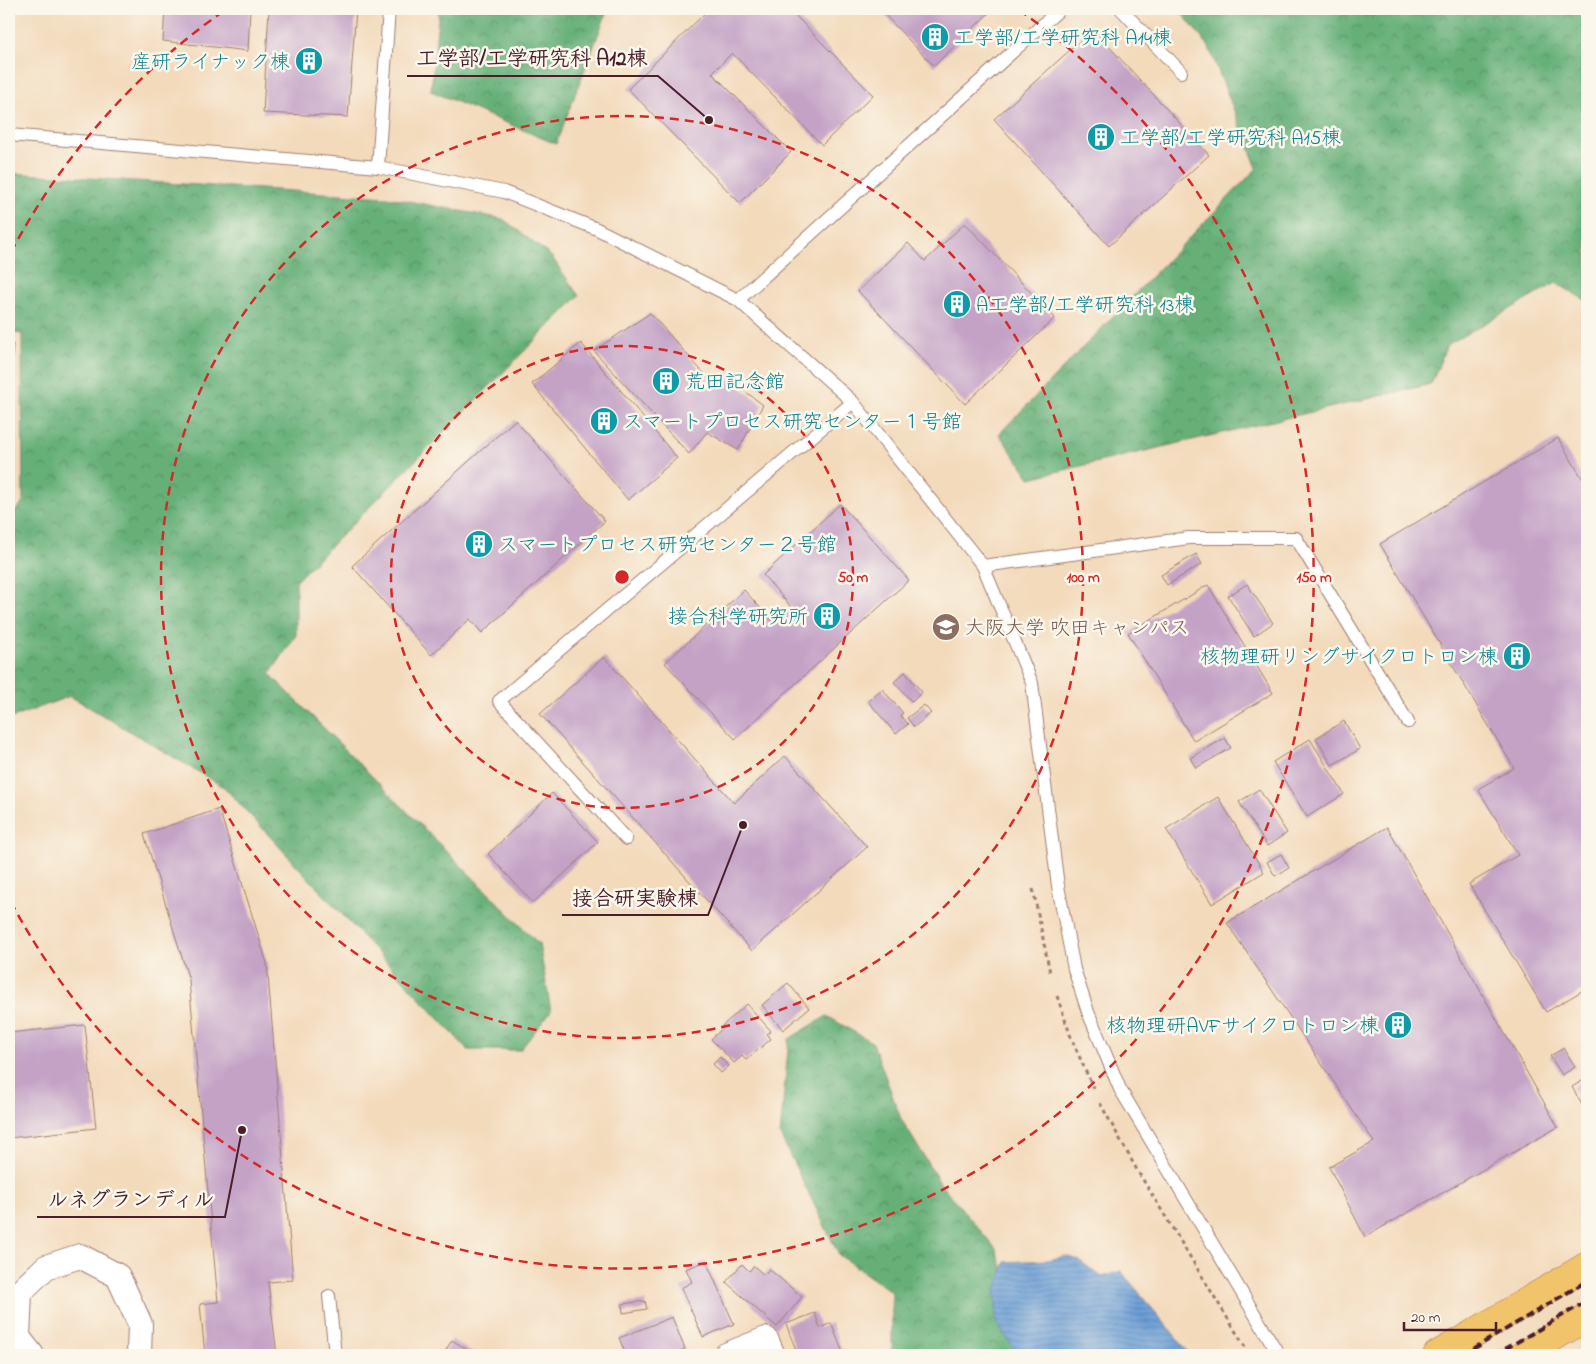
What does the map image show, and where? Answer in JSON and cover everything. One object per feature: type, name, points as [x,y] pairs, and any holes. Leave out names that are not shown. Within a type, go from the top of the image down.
[{"type":"main road","points":[[1437,1355],[1587,1266]]},
{"type":"main road","points":[[1523,1355],[1587,1317]]},
{"type":"street","points":[[32,1355],[18,1337],[20,1292],[46,1267],[80,1256],[118,1276],[140,1324],[139,1355]]},
{"type":"street","points":[[726,1355],[766,1339],[773,1355]]},
{"type":"lane","points":[[378,166],[389,9]]},
{"type":"lane","points":[[738,300],[1060,9]]},
{"type":"lane","points":[[1121,9],[1181,72]]},
{"type":"lane","points":[[9,135],[378,166],[504,192],[597,229],[738,300],[853,402],[984,566],[1032,684],[1058,886],[1074,969],[1088,1012],[1120,1089],[1279,1355]]},
{"type":"lane","points":[[626,839],[499,701],[853,402]]},
{"type":"lane","points":[[984,566],[1189,538],[1296,538],[1408,722]]},
{"type":"lane","points":[[329,1296],[335,1355]]},
{"type":"green space","points":[[439,9],[608,9],[556,144],[431,91]]},
{"type":"green space","points":[[1178,9],[1587,9],[1587,301],[1556,283],[1447,345],[1431,384],[1030,478],[999,434],[1257,168],[1208,45]]},
{"type":"green space","points":[[9,173],[387,197],[503,219],[551,256],[579,296],[296,581],[296,635],[270,674],[539,944],[551,1011],[520,1050],[468,1050],[224,787],[70,696],[9,719],[9,519],[23,502],[22,334],[9,332]]},
{"type":"green space","points":[[827,1016],[873,1043],[901,1119],[940,1183],[996,1249],[1020,1322],[1039,1355],[892,1355],[892,1292],[839,1255],[780,1135],[789,1039]]},
{"type":"water","points":[[1066,1256],[1078,1260],[1102,1277],[1121,1271],[1191,1355],[1018,1355],[996,1322],[996,1290],[1005,1262],[1048,1260]]},
{"type":"building","points":[[165,9],[250,9],[248,51],[163,41]]},
{"type":"building","name":"産研ライナック棟","points":[[269,9],[356,9],[348,117],[263,113]]},
{"type":"building","points":[[709,9],[789,9],[873,95],[822,145],[732,53],[712,73],[791,152],[740,203],[628,89]]},
{"type":"building","name":"工学部/工学研究科 A14棟","points":[[879,9],[993,9],[934,66]]},
{"type":"building","name":"工学部/工学研究科 A15棟","points":[[1093,29],[1209,155],[1109,246],[994,119]]},
{"type":"building","name":"A工学部/工学研究科 13棟","points":[[965,223],[1055,318],[965,404],[858,291],[908,243],[925,261]]},
{"type":"building","name":"荒田記念館","points":[[650,313],[716,387],[725,376],[763,405],[738,450],[707,432],[689,454],[594,351]]},
{"type":"building","points":[[9,343],[13,344],[10,388],[9,388]]},
{"type":"building","name":"スマートプロセス研究センター１号館","points":[[581,343],[677,458],[628,500],[532,384]]},
{"type":"building","name":"スマートプロセス研究センター２号館","points":[[515,420],[605,521],[482,633],[470,619],[431,655],[352,566]]},
{"type":"building","name":"核物理研リングサイクロトロン棟","points":[[1558,438],[1587,486],[1587,988],[1546,1012],[1469,884],[1518,855],[1478,789],[1514,768],[1380,544]]},
{"type":"building","name":"接合科学研究所","points":[[840,504],[909,580],[735,739],[665,663],[744,590],[775,624],[792,608],[763,575]]},
{"type":"building","points":[[1196,554],[1202,564],[1167,585],[1161,575]]},
{"type":"building","points":[[1247,584],[1273,623],[1254,636],[1228,596]]},
{"type":"building","points":[[1208,585],[1273,693],[1194,741],[1128,633]]},
{"type":"building","points":[[604,657],[734,803],[785,756],[867,847],[752,951],[540,714]]},
{"type":"building","points":[[905,672],[922,692],[912,702],[894,682]]},
{"type":"building","points":[[882,689],[903,713],[900,715],[908,724],[896,734],[868,701]]},
{"type":"building","points":[[924,705],[931,713],[914,727],[907,718]]},
{"type":"building","points":[[1344,721],[1360,749],[1332,765],[1316,738]]},
{"type":"building","points":[[1225,738],[1231,748],[1196,768],[1190,758]]},
{"type":"building","points":[[1310,739],[1344,794],[1307,817],[1273,762]]},
{"type":"building","points":[[1259,789],[1287,833],[1267,846],[1239,802]]},
{"type":"building","points":[[552,793],[598,842],[533,903],[488,854]]},
{"type":"building","points":[[1218,797],[1264,872],[1212,904],[1166,829]]},
{"type":"building","points":[[219,809],[267,963],[293,1280],[268,1282],[277,1355],[205,1355],[200,1304],[218,1302],[189,980],[144,834]]},
{"type":"building","name":"核物理研AVFサイクロトロン棟","points":[[1387,827],[1558,1127],[1365,1237],[1329,1167],[1374,1142],[1227,923]]},
{"type":"building","points":[[1281,854],[1289,868],[1275,876],[1267,862]]},
{"type":"building","points":[[788,983],[809,1008],[783,1030],[762,1005]]},
{"type":"building","points":[[747,1004],[771,1031],[767,1034],[771,1039],[746,1060],[742,1056],[734,1063],[711,1039],[723,1028],[722,1026]]},
{"type":"building","points":[[85,1025],[96,1128],[9,1138],[9,1033]]},
{"type":"building","points":[[1564,1048],[1575,1067],[1562,1075],[1550,1056]]},
{"type":"building","points":[[720,1057],[729,1066],[721,1073],[713,1064]]},
{"type":"building","points":[[1587,1078],[1587,1114],[1572,1087]]},
{"type":"building","points":[[706,1261],[734,1324],[703,1337],[681,1288],[692,1282],[686,1269]]},
{"type":"building","points":[[742,1264],[749,1271],[754,1266],[764,1275],[769,1269],[802,1297],[777,1327],[726,1282]]},
{"type":"building","points":[[645,1301],[647,1309],[623,1313],[622,1304]]},
{"type":"building","points":[[815,1313],[820,1328],[831,1323],[844,1355],[798,1355],[786,1324]]},
{"type":"building","points":[[672,1317],[685,1349],[670,1355],[626,1355],[619,1338]]},
{"type":"building","points":[[452,1340],[476,1355],[443,1355]]},
{"type":"railway","points":[[1463,1355],[1587,1281]]},
{"type":"railway","points":[[1495,1355],[1587,1301]]},
{"type":"place","name":"工学部/工学研究科 A14棟","points":[[935,37]]},
{"type":"place","name":"産研ライナック棟","points":[[309,61]]},
{"type":"place","name":"工学部/工学研究科 A12棟","points":[[709,120]]},
{"type":"place","name":"工学部/工学研究科 A15棟","points":[[1101,137]]},
{"type":"place","name":"A工学部/工学研究科 13棟","points":[[957,304]]},
{"type":"place","name":"荒田記念館","points":[[666,381]]},
{"type":"place","name":"スマートプロセス研究センター１号館","points":[[604,421]]},
{"type":"place","name":"スマートプロセス研究センター２号館","points":[[479,544]]},
{"type":"place","name":"接合科学研究所","points":[[827,616]]},
{"type":"place","name":"大阪大学 吹田キャンパス","points":[[946,627]]},
{"type":"place","name":"核物理研リングサイクロトロン棟","points":[[1517,656]]},
{"type":"place","name":"接合研実験棟","points":[[743,825]]},
{"type":"place","name":"核物理研AVFサイクロトロン棟","points":[[1398,1025]]},
{"type":"place","name":"ルネグランディル","points":[[242,1130]]}]
